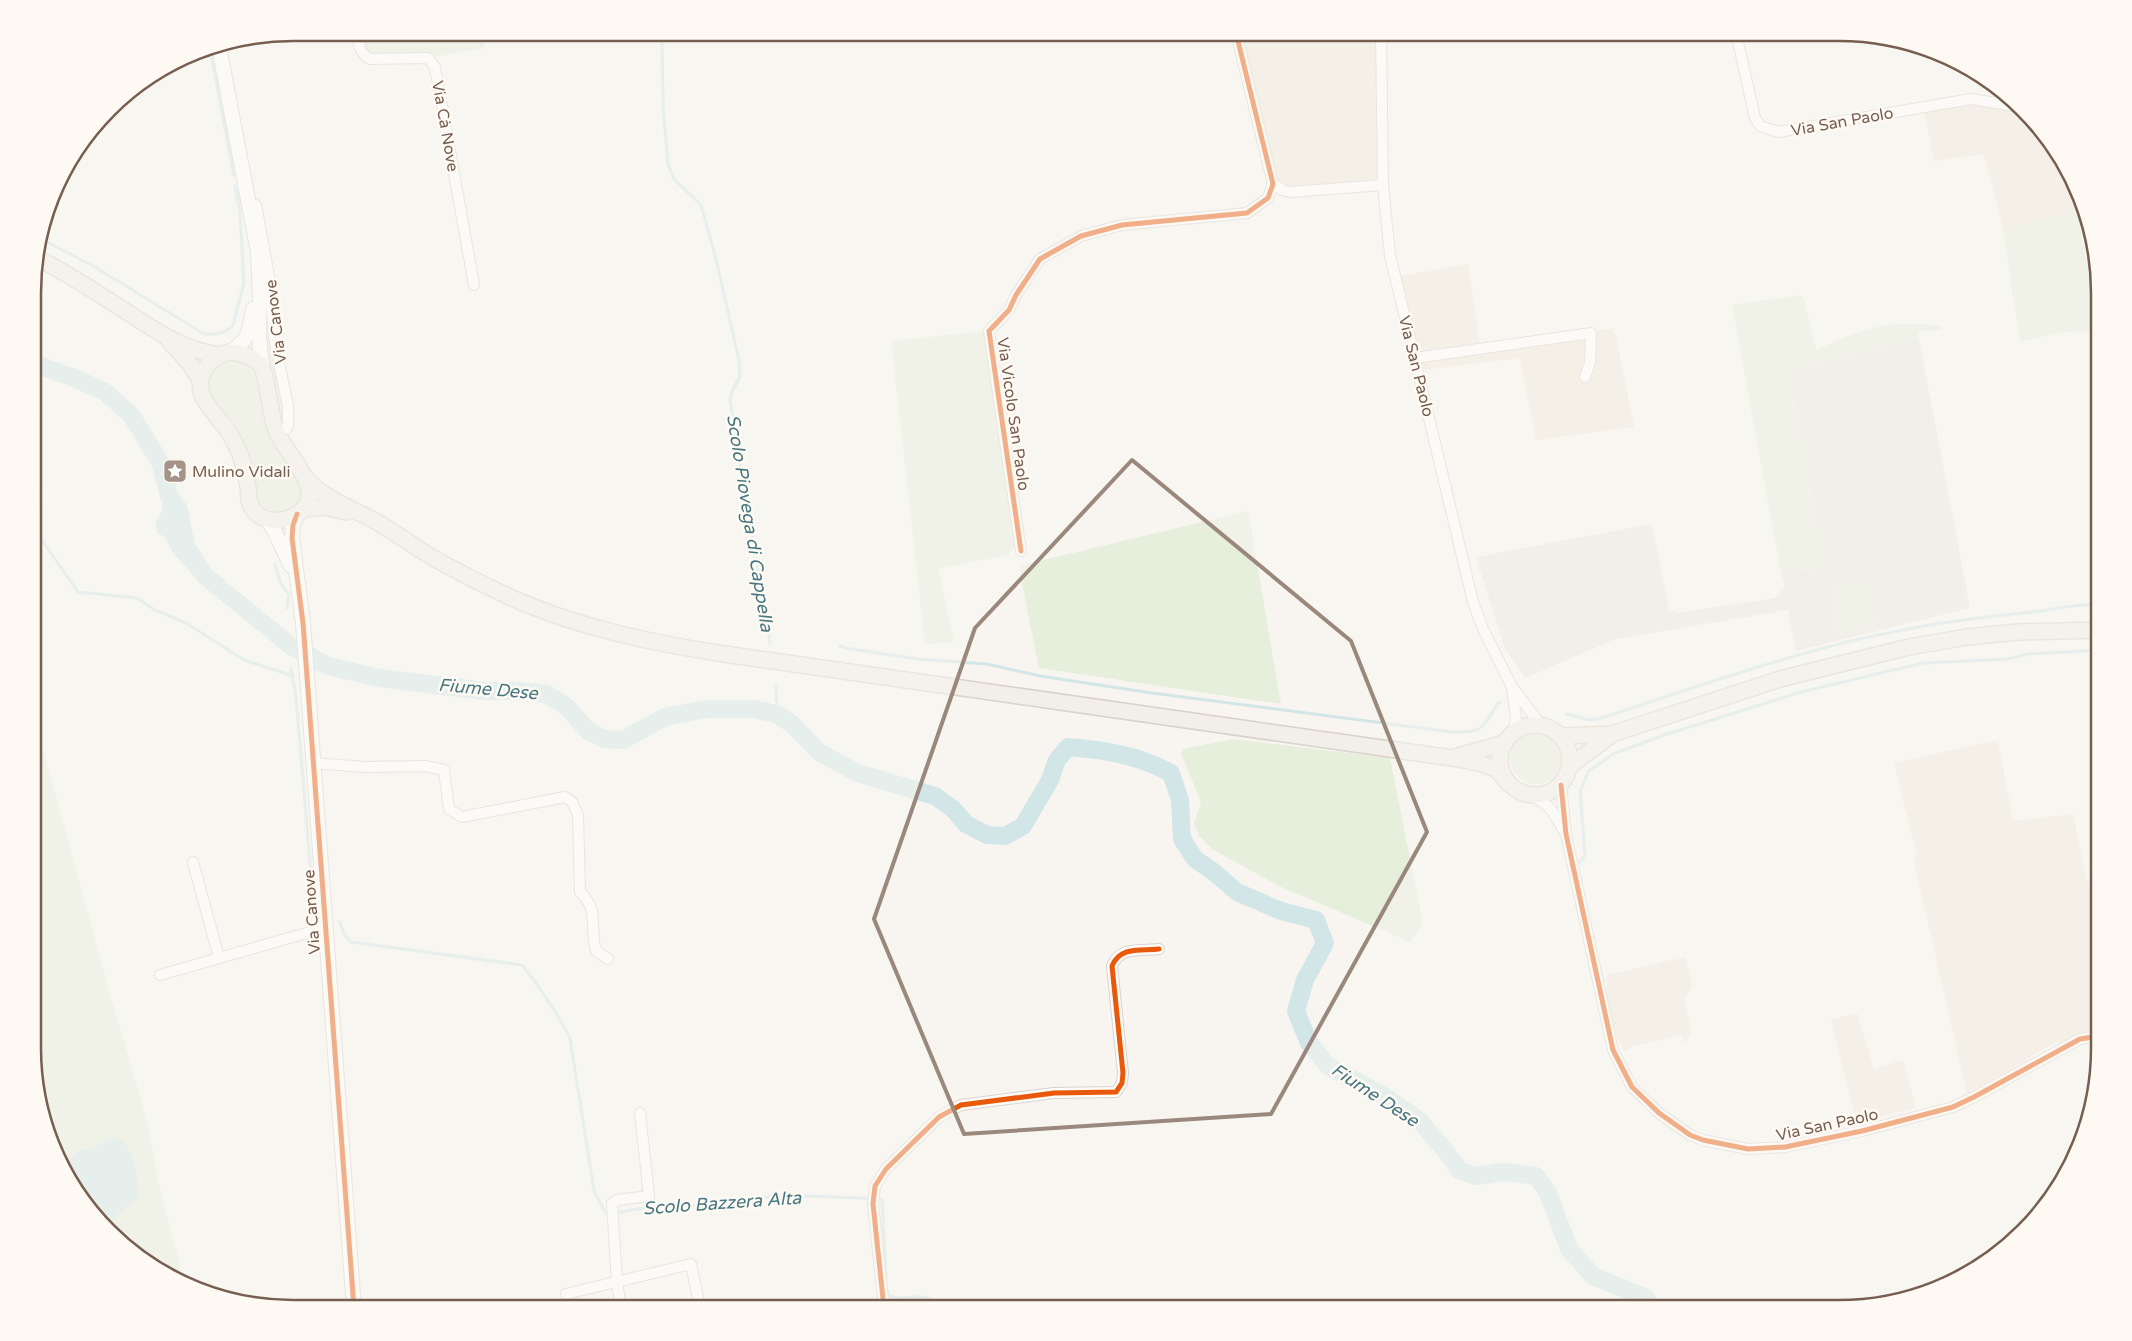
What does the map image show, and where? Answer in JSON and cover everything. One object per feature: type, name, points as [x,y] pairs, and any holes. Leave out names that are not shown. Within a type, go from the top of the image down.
[{"type":"main road","points":[[43,261],[69,275],[167,338],[190,348],[247,356],[262,366],[272,418],[277,432],[288,453],[315,488],[376,522],[435,559],[514,599],[572,620],[646,640],[724,654],[1452,758],[1478,763],[1496,770],[1508,783],[1523,794],[1532,796],[1542,795],[1561,785],[1570,766],[1571,755],[1568,745],[1552,729],[1541,725],[1532,725],[1509,737],[1452,758]]},
{"type":"main road","points":[[167,338],[190,364],[200,380],[204,400],[221,422],[237,448],[246,473],[250,502],[254,510],[271,521],[284,521],[300,512],[325,507],[351,513],[376,522]]},
{"type":"main road","points":[[200,380],[207,365],[225,353]]},
{"type":"main road","points":[[300,512],[309,494],[307,479]]},
{"type":"main road","points":[[1561,736],[1612,734],[1780,679],[1909,647],[1966,637],[2018,632],[2091,630]]},
{"type":"main road","points":[[1570,766],[1612,734]]},
{"type":"main road","points":[[1508,783],[1502,774],[1500,763],[1501,752],[1509,737]]},
{"type":"street","name":"Via Cà Nove","points":[[358,41],[363,55],[370,59],[428,58],[435,67],[474,285]]},
{"type":"street","points":[[1238,41],[1273,184],[1282,190],[1290,192],[1383,185]]},
{"type":"street","name":"Via San Paolo","points":[[1381,41],[1383,185],[1390,255],[1473,602],[1483,629],[1512,687],[1541,725]]},
{"type":"street","name":"Via San Paolo","points":[[1738,41],[1754,118],[1760,126],[1778,132],[1971,99],[2006,105]]},
{"type":"street","name":"Via Canove","points":[[220,52],[258,252],[260,279],[259,337],[262,366]]},
{"type":"street","name":"Via Vicolo San Paolo","points":[[1021,551],[989,331],[1009,310],[1016,295],[1040,259],[1081,236],[1122,225],[1247,213],[1268,198],[1273,184]]},
{"type":"street","name":"Via Canove","points":[[256,205],[270,282],[274,338],[288,406],[288,426],[286,429],[277,432]]},
{"type":"street","name":"Via Canove","points":[[225,353],[239,348],[249,333],[260,279]]},
{"type":"street","points":[[1415,358],[1591,333],[1590,363],[1585,377]]},
{"type":"street","name":"Via Canove","points":[[300,512],[293,525],[292,538],[300,587],[303,624],[324,930],[353,1300]]},
{"type":"street","name":"Via Canove","points":[[265,518],[280,541],[300,587]]},
{"type":"street","name":"Via San Paolo","points":[[1509,737],[1516,718],[1512,687]]},
{"type":"street","points":[[312,764],[366,767],[425,766],[444,770],[449,809],[462,817],[565,797],[572,802],[578,815],[580,892],[588,899],[594,912],[592,937],[596,951],[608,959]]},
{"type":"street","name":"Via San Paolo","points":[[1561,785],[1566,834],[1613,1050],[1632,1087],[1660,1113],[1690,1135],[1703,1140],[1748,1149],[1785,1147],[1862,1130],[1953,1107],[1974,1098],[2080,1039],[2091,1037]]},
{"type":"street","name":"Via San Paolo","points":[[1532,796],[1544,801],[1551,808],[1566,834]]},
{"type":"street","points":[[193,862],[219,958]]},
{"type":"street","name":"Via Canove","points":[[160,975],[310,932],[324,930]]},
{"type":"street","points":[[883,1300],[873,1199],[879,1177],[939,1118],[961,1105],[1054,1093],[1116,1092],[1122,1083],[1123,1073],[1112,966],[1116,956],[1124,952],[1159,950]]},
{"type":"street","points":[[620,1300],[612,1204],[617,1200],[649,1196],[640,1113]]},
{"type":"street","points":[[566,1294],[691,1264],[698,1300]]},
{"type":"highlighted area","points":[[1132,460],[1351,641],[1427,832],[1271,1114],[964,1134],[874,919],[975,628]]},
{"type":"shaded area","points":[[1242,41],[1377,41],[1378,177],[1371,181],[1288,187],[1279,183],[1275,175]]},
{"type":"shaded area","points":[[1972,102],[2011,109],[2039,140],[2057,167],[2072,197],[2078,214],[2003,228],[1984,154],[1934,161],[1924,110]]},
{"type":"shaded area","points":[[1468,264],[1480,345],[1612,329],[1616,337],[1634,427],[1536,440],[1520,358],[1424,370],[1401,276]]},
{"type":"shaded area","points":[[1919,339],[1970,608],[1796,651],[1788,610],[1615,639],[1525,678],[1505,649],[1476,557],[1652,524],[1669,609],[1677,613],[1775,598],[1785,588],[1780,568],[1817,569],[1823,561],[1788,370]]},
{"type":"shaded area","points":[[167,476],[171,488],[173,487],[187,505],[196,548],[207,564],[194,576],[173,553],[164,536],[158,534],[155,523],[162,507],[163,488],[161,477]]},
{"type":"shaded area","points":[[1998,741],[2013,821],[2073,814],[2091,894],[2091,1034],[2054,1043],[1967,1094],[1915,866],[1916,852],[1894,763]]},
{"type":"shaded area","points":[[1685,957],[1692,984],[1685,1000],[1691,1032],[1685,1044],[1682,1035],[1634,1046],[1624,1051],[1615,1031],[1607,996],[1607,975]]},
{"type":"shaded area","points":[[1857,1013],[1874,1069],[1903,1060],[1916,1108],[1861,1121],[1855,1114],[1831,1020]]},
{"type":"shaded area","points":[[113,1138],[127,1146],[134,1162],[139,1197],[119,1213],[112,1223],[93,1201],[68,1162],[78,1151],[88,1150]]},
{"type":"green space","points":[[361,41],[484,41],[485,48],[428,58],[370,59]]},
{"type":"green space","points":[[2078,214],[2090,283],[2091,331],[2062,332],[2020,342],[2003,228]]},
{"type":"green space","points":[[1801,295],[1804,298],[1816,350],[1847,336],[1876,327],[1905,323],[1940,326],[1942,330],[1918,331],[1919,339],[1788,370],[1823,561],[1817,569],[1780,568],[1732,305]]},
{"type":"green space","points":[[266,320],[271,353],[285,411],[281,415],[279,414],[273,377],[265,353]]},
{"type":"green space","points":[[984,331],[1015,547],[1006,556],[938,568],[954,642],[925,644],[891,341]]},
{"type":"green space","points":[[231,360],[245,364],[256,372],[268,432],[300,480],[303,494],[302,500],[288,512],[269,512],[260,504],[257,499],[252,468],[238,434],[215,406],[209,394],[208,382],[212,373],[218,366]]},
{"type":"green space","points":[[1248,511],[1281,704],[1039,668],[1019,568],[1027,564]]},
{"type":"green space","points":[[1865,581],[1878,625],[1838,633],[1829,587]]},
{"type":"green space","points":[[1536,732],[1546,734],[1554,740],[1560,748],[1562,758],[1560,768],[1554,776],[1546,782],[1536,784],[1526,782],[1518,776],[1512,768],[1510,758],[1512,748],[1518,740],[1526,734]]},
{"type":"green space","points":[[1233,739],[1390,758],[1423,924],[1410,942],[1279,886],[1212,849],[1199,836],[1194,823],[1201,802],[1181,754],[1183,749]]},
{"type":"green space","points":[[41,741],[106,980],[148,1124],[158,1180],[182,1274],[140,1248],[115,1226],[93,1201],[67,1159],[50,1113],[43,1081],[41,1048]]},
{"type":"waterway","name":"Scolo Piovega di Cappella","points":[[662,41],[663,106],[668,164],[674,179],[701,205],[716,259],[739,360],[740,376],[730,400],[770,643]]},
{"type":"waterway","points":[[211,55],[234,176]]},
{"type":"waterway","points":[[47,242],[95,267],[204,334],[220,333],[233,325],[244,283],[240,211],[235,186]]},
{"type":"waterway","name":"Fiume Dese","points":[[41,366],[72,377],[105,392],[131,415],[160,462],[170,499]]},
{"type":"waterway","name":"Scolo Bazzera Alta","points":[[41,539],[78,592],[137,598],[155,610],[186,623],[244,660],[293,676]]},
{"type":"waterway","name":"Fiume Dese","points":[[189,551],[205,576],[291,646],[328,666],[379,678],[484,691],[519,691],[547,694],[567,707],[588,731],[604,739],[623,740],[665,717],[706,709],[754,709],[777,714],[793,725],[819,752],[857,773],[935,796],[953,809],[966,824],[987,835],[1005,836],[1023,826],[1050,780],[1057,760],[1068,747],[1121,754],[1171,773],[1180,800],[1182,839],[1195,859],[1214,872],[1237,892],[1281,911],[1316,920],[1325,943],[1305,980],[1296,1011],[1309,1043],[1328,1066],[1386,1097],[1420,1121],[1459,1170],[1476,1176],[1504,1172],[1536,1176],[1548,1193],[1569,1249],[1593,1276],[1647,1300]]},
{"type":"waterway","points":[[275,565],[281,584],[289,595],[287,608]]},
{"type":"waterway","points":[[1566,714],[1590,720],[1601,718],[1791,657],[1897,631],[1981,618],[2091,605]]},
{"type":"waterway","points":[[840,646],[918,659],[987,664],[1040,676],[1152,693],[1452,732],[1470,732],[1479,729],[1500,702]]},
{"type":"waterway","points":[[1580,862],[1585,855],[1580,792],[1588,772],[1613,754],[1664,735],[1801,692],[1923,663],[2007,659],[2029,654],[2091,650]]},
{"type":"waterway","name":"Scolo Bazzera Alta","points":[[291,669],[296,697],[314,910]]},
{"type":"waterway","name":"Scolo Piovega di Cappella","points":[[776,686],[777,714]]},
{"type":"waterway","name":"Scolo Bazzera Alta","points":[[340,922],[345,936],[351,942],[522,965],[548,1000],[570,1038],[594,1191],[605,1212],[609,1212]]},
{"type":"waterway","name":"Scolo Bazzera Alta","points":[[620,1212],[656,1206],[677,1208],[782,1195],[882,1199],[886,1279]]},
{"type":"waterway","name":"Scolo Bazzera Alta","points":[[886,1288],[890,1296],[897,1298],[921,1297],[931,1300]]},
{"type":"cycle path","points":[[1021,551],[989,331],[1009,310],[1016,295],[1040,259],[1081,236],[1122,225],[1247,213],[1268,198],[1273,184],[1238,41]]},
{"type":"cycle path","points":[[297,514],[293,525],[292,538],[303,623],[353,1300]]},
{"type":"cycle path","points":[[1561,785],[1566,834],[1613,1050],[1632,1087],[1659,1113],[1690,1135],[1703,1140],[1748,1149],[1785,1147],[1862,1131],[1953,1107],[2080,1039],[2091,1037]]},
{"type":"cycle path","points":[[883,1300],[873,1204],[875,1186],[886,1169],[939,1117],[961,1105],[1054,1093],[1116,1092],[1122,1083],[1123,1073],[1112,966],[1120,955],[1125,952],[1159,949]]},
{"type":"place","name":"Mulino Vidali","points":[[175,471]]}]
